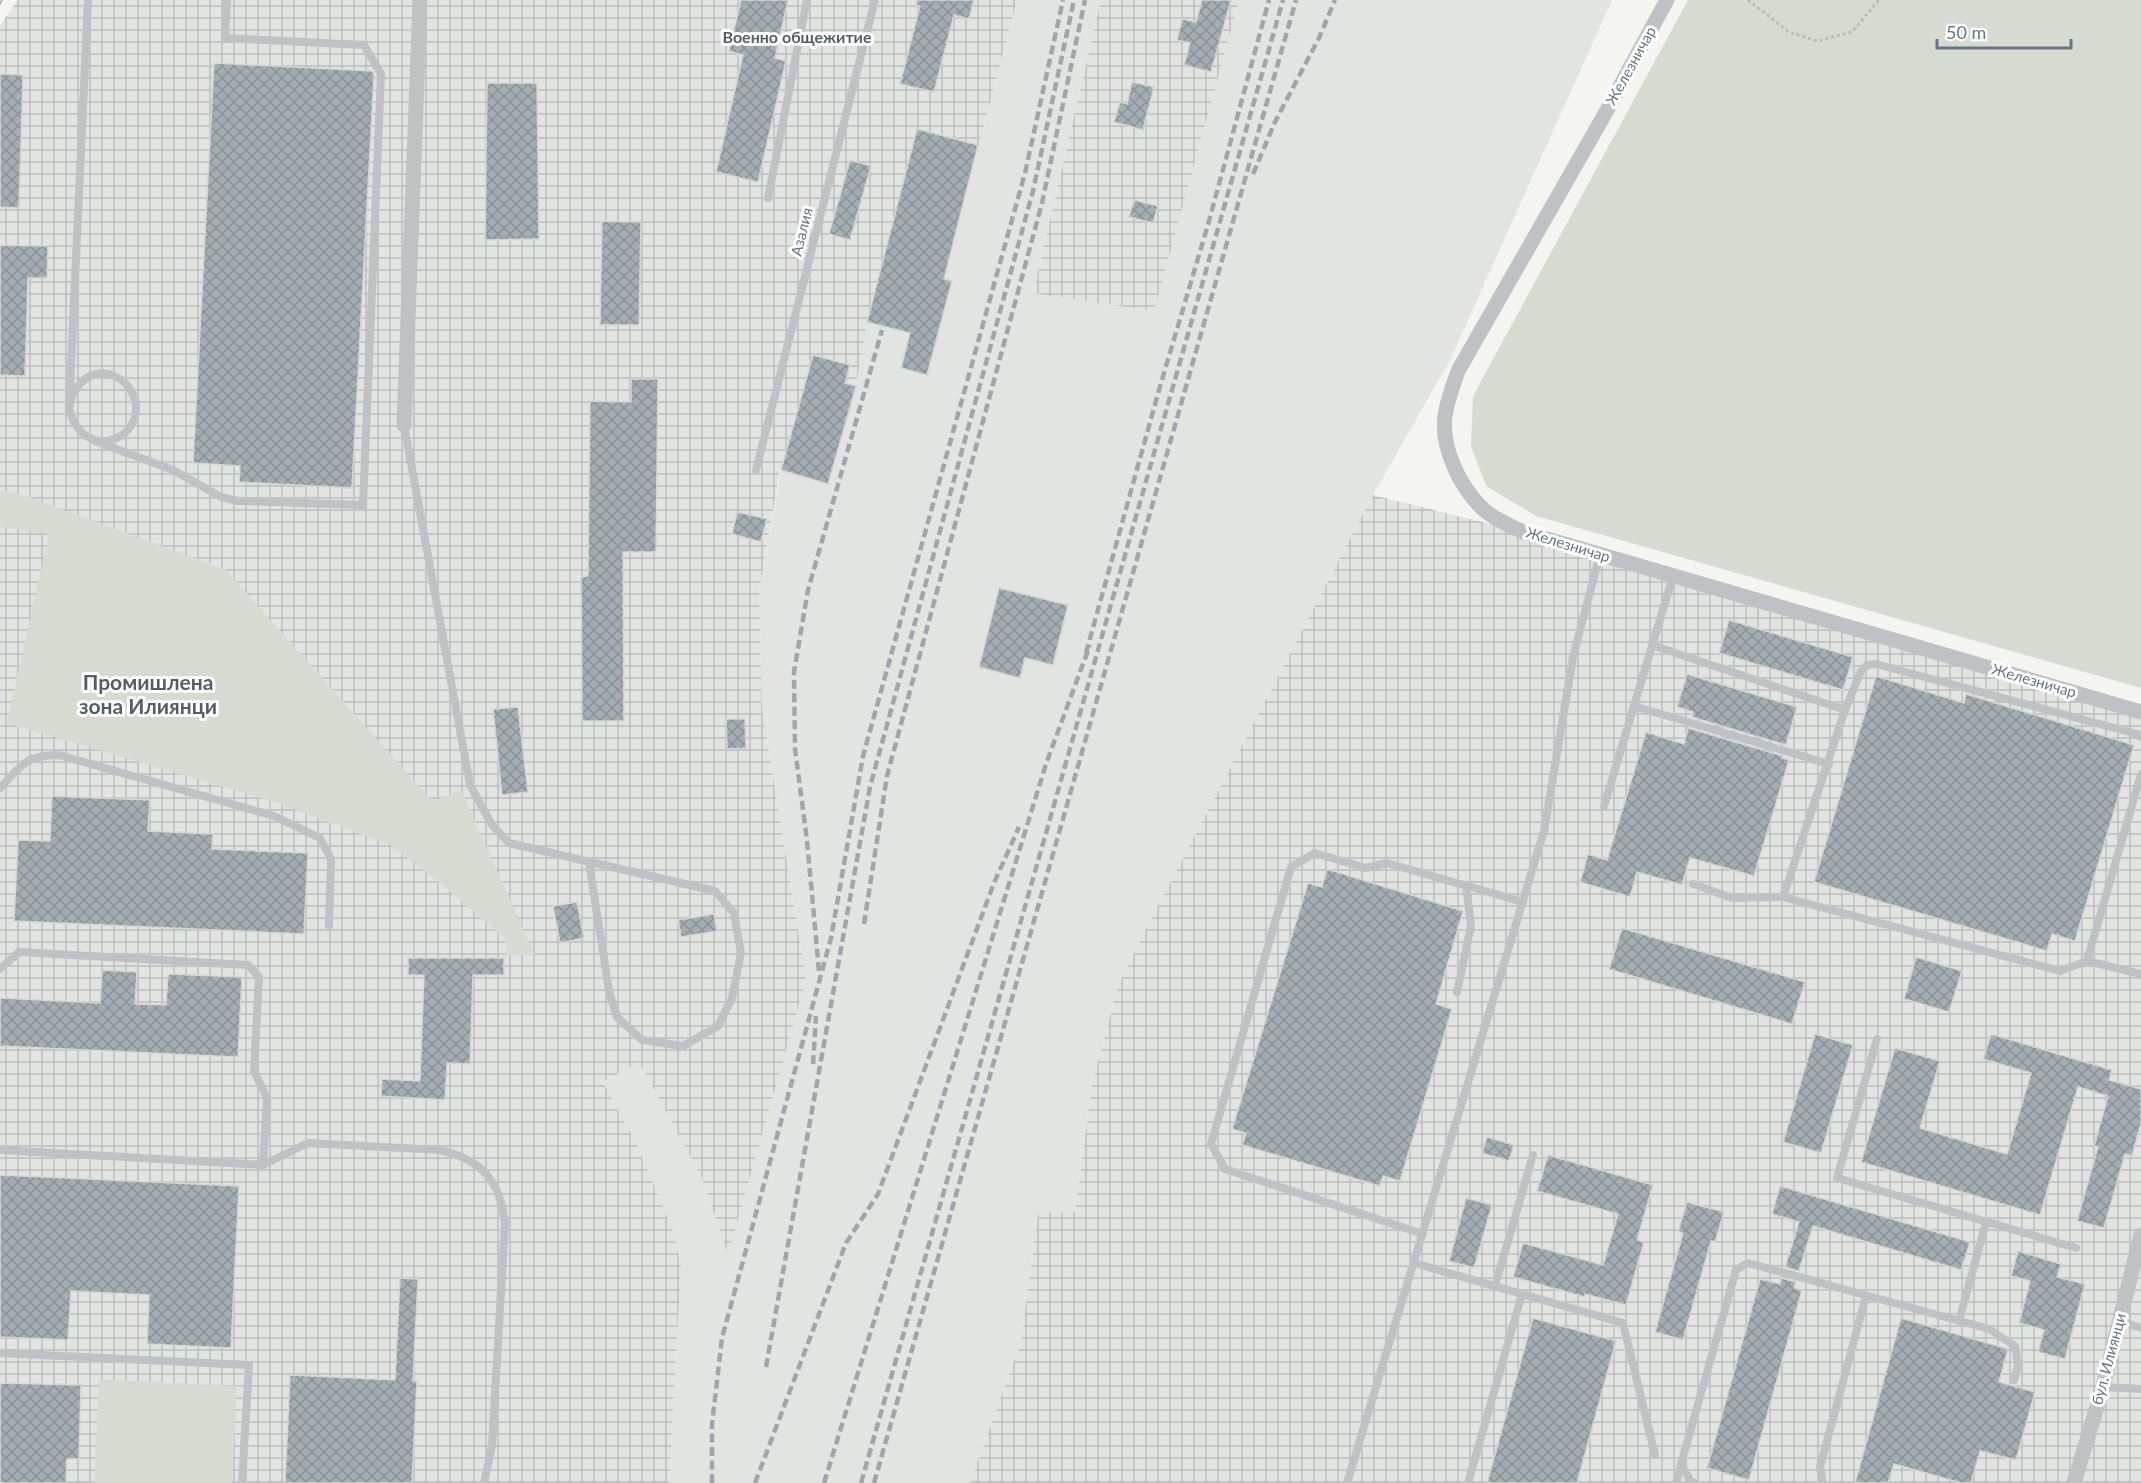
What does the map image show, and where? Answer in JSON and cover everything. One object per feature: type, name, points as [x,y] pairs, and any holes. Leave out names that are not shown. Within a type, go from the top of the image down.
[{"type":"street","points":[[404,425],[420,0]]},
{"type":"street","name":"Железничар","points":[[1667,0],[1606,112],[1458,371],[1450,392],[1445,418],[1448,451],[1463,483],[1483,510],[1523,532],[2141,712]]},
{"type":"street","name":"бул. Илиянци","points":[[2074,1483],[2103,1387],[2141,1235]]},
{"type":"lane","points":[[88,0],[69,410],[72,423],[82,435],[173,470],[221,497],[238,501],[363,505],[381,74],[364,45],[225,38],[227,0]]},
{"type":"lane","points":[[768,198],[807,0]]},
{"type":"lane","name":"Азалия","points":[[756,470],[875,0]]},
{"type":"lane","points":[[69,410],[70,398],[75,388],[83,380],[94,375],[105,374],[118,378],[128,386],[135,397],[136,410],[132,424],[123,435],[110,441],[95,441]]},
{"type":"lane","points":[[404,425],[470,785],[492,825],[509,843],[715,891],[734,913],[741,953],[732,998],[718,1026],[683,1046],[642,1040],[617,1017],[609,991],[589,862]]},
{"type":"lane","points":[[1347,1483],[1544,831],[1573,657],[1600,554]]},
{"type":"lane","points":[[1604,806],[1673,576]]},
{"type":"lane","points":[[1652,645],[1845,710]]},
{"type":"lane","points":[[1784,897],[1845,710],[1861,671],[1867,665],[1876,664],[2141,737]]},
{"type":"lane","points":[[1634,706],[1829,764]]},
{"type":"lane","points":[[0,788],[24,762],[40,754],[59,754],[274,816],[320,838],[332,859],[329,926]]},
{"type":"lane","points":[[2087,961],[2141,774]]},
{"type":"lane","points":[[1423,1234],[1225,1169],[1211,1144],[1291,867],[1315,854],[1365,868],[1388,863],[1522,902]]},
{"type":"lane","points":[[1693,884],[1732,898],[1784,897],[2060,971],[2087,961],[2141,974]]},
{"type":"lane","points":[[1458,992],[1472,926],[1466,885]]},
{"type":"lane","points":[[0,969],[19,952],[248,965],[259,977],[254,1071],[267,1098],[263,1165]]},
{"type":"lane","points":[[1877,1040],[1837,1178],[2076,1248]]},
{"type":"lane","points":[[0,1150],[263,1165],[308,1143],[440,1150],[461,1155],[479,1166],[494,1182],[503,1202],[505,1223],[492,1446],[484,1483]]},
{"type":"lane","points":[[1495,1286],[1533,1155]]},
{"type":"lane","points":[[1959,1321],[1986,1222]]},
{"type":"lane","points":[[1414,1263],[1623,1323],[1655,1455]]},
{"type":"lane","points":[[1676,1483],[1736,1270],[1748,1263],[1989,1329],[2015,1346],[2018,1365],[2014,1380]]},
{"type":"lane","points":[[1468,1483],[1522,1294]]},
{"type":"lane","points":[[1823,1483],[1820,1467],[1866,1296]]},
{"type":"lane","points":[[2119,1321],[2141,1328]]},
{"type":"lane","points":[[0,1353],[249,1365],[242,1483]]},
{"type":"lane","points":[[2103,1387],[2141,1389]]},
{"type":"lane","points":[[1681,1464],[1691,1482],[1695,1483]]},
{"type":"path","points":[[1748,0],[1789,32],[1817,41],[1852,32],[1879,0]]},
{"type":"shaded area","points":[[18,0],[1017,0],[944,278],[952,281],[927,375],[901,368],[909,333],[867,323],[856,386],[828,484],[780,470],[759,592],[762,708],[806,980],[728,1254],[702,1178],[639,1062],[603,1082],[637,1145],[673,1231],[681,1266],[669,1483],[0,1483],[0,25]]},
{"type":"shaded area","points":[[1017,0],[1101,0],[1033,292],[1153,310],[1239,0],[1612,0],[1450,360],[1373,495],[1118,986],[1092,1085],[1075,1212],[1038,1213],[1021,1342],[970,1483],[669,1483],[681,1266],[603,1082],[639,1062],[702,1178],[728,1252],[806,980],[762,708],[759,592],[781,470],[828,483],[856,386],[867,322],[910,333],[901,368],[927,375],[952,281],[944,279]]},
{"type":"shaded area","points":[[1101,0],[1239,0],[1154,311],[1033,293]]},
{"type":"shaded area","points":[[1688,0],[2141,0],[2141,688],[1536,516],[1486,486],[1471,446],[1473,396]]},
{"type":"shaded area","points":[[0,490],[26,496],[225,569],[432,801],[461,790],[535,955],[507,955],[506,939],[390,845],[271,801],[7,723],[49,534],[0,527]]},
{"type":"shaded area","points":[[1373,495],[1523,532],[2141,712],[2141,1483],[970,1483],[1021,1342],[1038,1213],[1075,1212],[1092,1085],[1118,986]]},
{"type":"shaded area","points":[[99,1379],[237,1386],[232,1483],[94,1483]]},
{"type":"building","points":[[741,0],[788,0],[775,58],[786,61],[758,182],[716,172],[743,55],[729,51]]},
{"type":"building","points":[[917,0],[974,0],[969,19],[954,15],[934,92],[900,84],[920,6],[916,5]]},
{"type":"building","points":[[1202,0],[1231,0],[1211,72],[1184,65],[1190,43],[1177,40],[1182,19],[1196,22]]},
{"type":"building","points":[[214,63],[372,71],[374,75],[352,488],[239,482],[240,466],[193,463]]},
{"type":"building","points":[[0,74],[23,75],[19,208],[0,207]]},
{"type":"building","points":[[1132,82],[1154,87],[1143,130],[1114,122],[1120,102],[1127,104]]},
{"type":"building","points":[[487,83],[537,83],[539,239],[485,240]]},
{"type":"building","points":[[917,129],[978,145],[944,279],[952,281],[927,375],[901,368],[910,333],[867,322]]},
{"type":"building","points":[[850,160],[871,166],[850,240],[829,234]]},
{"type":"building","points":[[1134,200],[1158,206],[1153,223],[1129,217]]},
{"type":"building","points":[[602,221],[641,222],[639,325],[600,325]]},
{"type":"building","points":[[0,245],[48,246],[47,278],[28,278],[25,376],[0,375]]},
{"type":"building","points":[[813,355],[850,365],[845,383],[856,386],[828,484],[781,470]]},
{"type":"building","points":[[631,379],[658,379],[656,552],[623,552],[624,721],[582,721],[581,577],[588,576],[590,401],[631,402]]},
{"type":"building","points":[[737,512],[767,519],[761,542],[732,534]]},
{"type":"building","points":[[999,588],[1068,605],[1053,665],[1025,658],[1020,678],[979,667]]},
{"type":"building","points":[[1729,620],[1853,657],[1843,690],[1719,653]]},
{"type":"building","points":[[1687,674],[1797,707],[1786,745],[1692,717],[1693,712],[1677,707]]},
{"type":"building","points":[[1876,676],[1964,703],[1966,694],[2134,745],[2075,941],[2052,934],[2047,951],[1814,882]]},
{"type":"building","points":[[518,707],[528,792],[502,795],[493,709]]},
{"type":"building","points":[[726,719],[745,719],[746,748],[727,749]]},
{"type":"building","points":[[1688,728],[1783,756],[1782,758],[1789,760],[1754,876],[1690,858],[1682,885],[1637,872],[1630,897],[1580,882],[1588,854],[1607,860],[1646,732],[1684,744]]},
{"type":"building","points":[[52,796],[150,800],[148,831],[213,834],[212,849],[308,853],[304,934],[14,921],[18,840],[50,841]]},
{"type":"building","points":[[1327,869],[1463,911],[1436,1004],[1452,1009],[1400,1181],[1383,1176],[1380,1186],[1242,1145],[1246,1133],[1232,1129],[1308,883],[1322,887]]},
{"type":"building","points":[[577,902],[584,938],[560,943],[553,906]]},
{"type":"building","points":[[714,914],[717,931],[681,937],[678,920]]},
{"type":"building","points":[[1622,928],[1805,982],[1792,1024],[1609,969]]},
{"type":"building","points":[[1916,957],[1962,971],[1949,1012],[1904,999]]},
{"type":"building","points":[[408,958],[504,958],[504,975],[473,975],[470,1064],[447,1063],[445,1100],[381,1096],[382,1079],[420,1081],[424,975],[408,975]]},
{"type":"building","points":[[102,970],[137,972],[135,1004],[166,1005],[168,974],[242,977],[238,1057],[0,1046],[0,998],[100,1003]]},
{"type":"building","points":[[1815,1034],[1853,1045],[1821,1153],[1783,1142]]},
{"type":"building","points":[[1991,1034],[2112,1070],[2109,1080],[2141,1089],[2141,1123],[2132,1156],[2125,1154],[2104,1228],[2077,1221],[2098,1147],[2094,1146],[2108,1096],[2078,1087],[2040,1215],[1861,1162],[1895,1048],[1940,1061],[1920,1128],[2007,1154],[2031,1073],[1983,1059]]},
{"type":"building","points":[[1487,1137],[1514,1145],[1509,1161],[1482,1153]]},
{"type":"building","points":[[1548,1155],[1653,1185],[1637,1240],[1644,1242],[1626,1305],[1585,1294],[1585,1297],[1513,1277],[1523,1243],[1603,1265],[1618,1214],[1537,1191]]},
{"type":"building","points":[[0,1175],[239,1186],[231,1348],[147,1344],[149,1295],[71,1291],[68,1340],[0,1337]]},
{"type":"building","points":[[1780,1186],[1970,1242],[1961,1270],[1813,1226],[1799,1271],[1785,1267],[1799,1222],[1772,1214]]},
{"type":"building","points":[[1466,1198],[1492,1205],[1474,1268],[1449,1261]]},
{"type":"building","points":[[1687,1202],[1724,1212],[1715,1242],[1711,1241],[1683,1340],[1655,1332],[1683,1233],[1678,1232]]},
{"type":"building","points":[[2018,1251],[2061,1264],[2057,1277],[2085,1284],[2065,1359],[2038,1352],[2044,1330],[2019,1323],[2030,1281],[2011,1276]]},
{"type":"building","points":[[400,1278],[418,1279],[413,1381],[417,1381],[412,1483],[285,1483],[290,1375],[395,1380]]},
{"type":"building","points":[[1781,1278],[1796,1282],[1794,1288],[1802,1290],[1749,1480],[1707,1468],[1760,1279],[1780,1284]]},
{"type":"building","points":[[1533,1318],[1616,1341],[1577,1483],[1487,1483]]},
{"type":"building","points":[[1901,1318],[2008,1349],[1999,1382],[2035,1392],[2016,1460],[1980,1451],[1971,1483],[1961,1483],[1894,1464],[1888,1483],[1855,1483]]},
{"type":"building","points":[[0,1383],[81,1385],[79,1459],[67,1459],[66,1483],[0,1483]]},
{"type":"tram line","points":[[0,4],[2,0]]},
{"type":"railway","points":[[712,1483],[712,1424],[722,1338],[831,938],[863,756],[1025,173],[1063,0]]},
{"type":"railway","points":[[766,1367],[870,787],[1033,191],[1074,0]]},
{"type":"railway","points":[[864,924],[887,776],[1042,203],[1085,0]]},
{"type":"railway","points":[[1086,653],[1159,390],[1209,221],[1269,0]]},
{"type":"railway","points":[[861,1483],[1283,0]]},
{"type":"railway","points":[[874,1483],[1296,0]]},
{"type":"railway","points":[[1253,174],[1275,122],[1319,38],[1335,0]]},
{"type":"railway","points":[[819,971],[807,840],[795,749],[794,672],[808,590],[882,330]]},
{"type":"railway","points":[[824,1483],[1046,764],[1090,645]]},
{"type":"railway","points":[[755,1483],[846,1243],[878,1194],[994,883],[1019,827]]},
{"type":"railway","points":[[813,1064],[816,1016]]},
{"type":"district","name":"Военно общежитие","points":[[797,37]]},
{"type":"district","name":"Промишлена зона Илиянци","points":[[148,695]]}]
